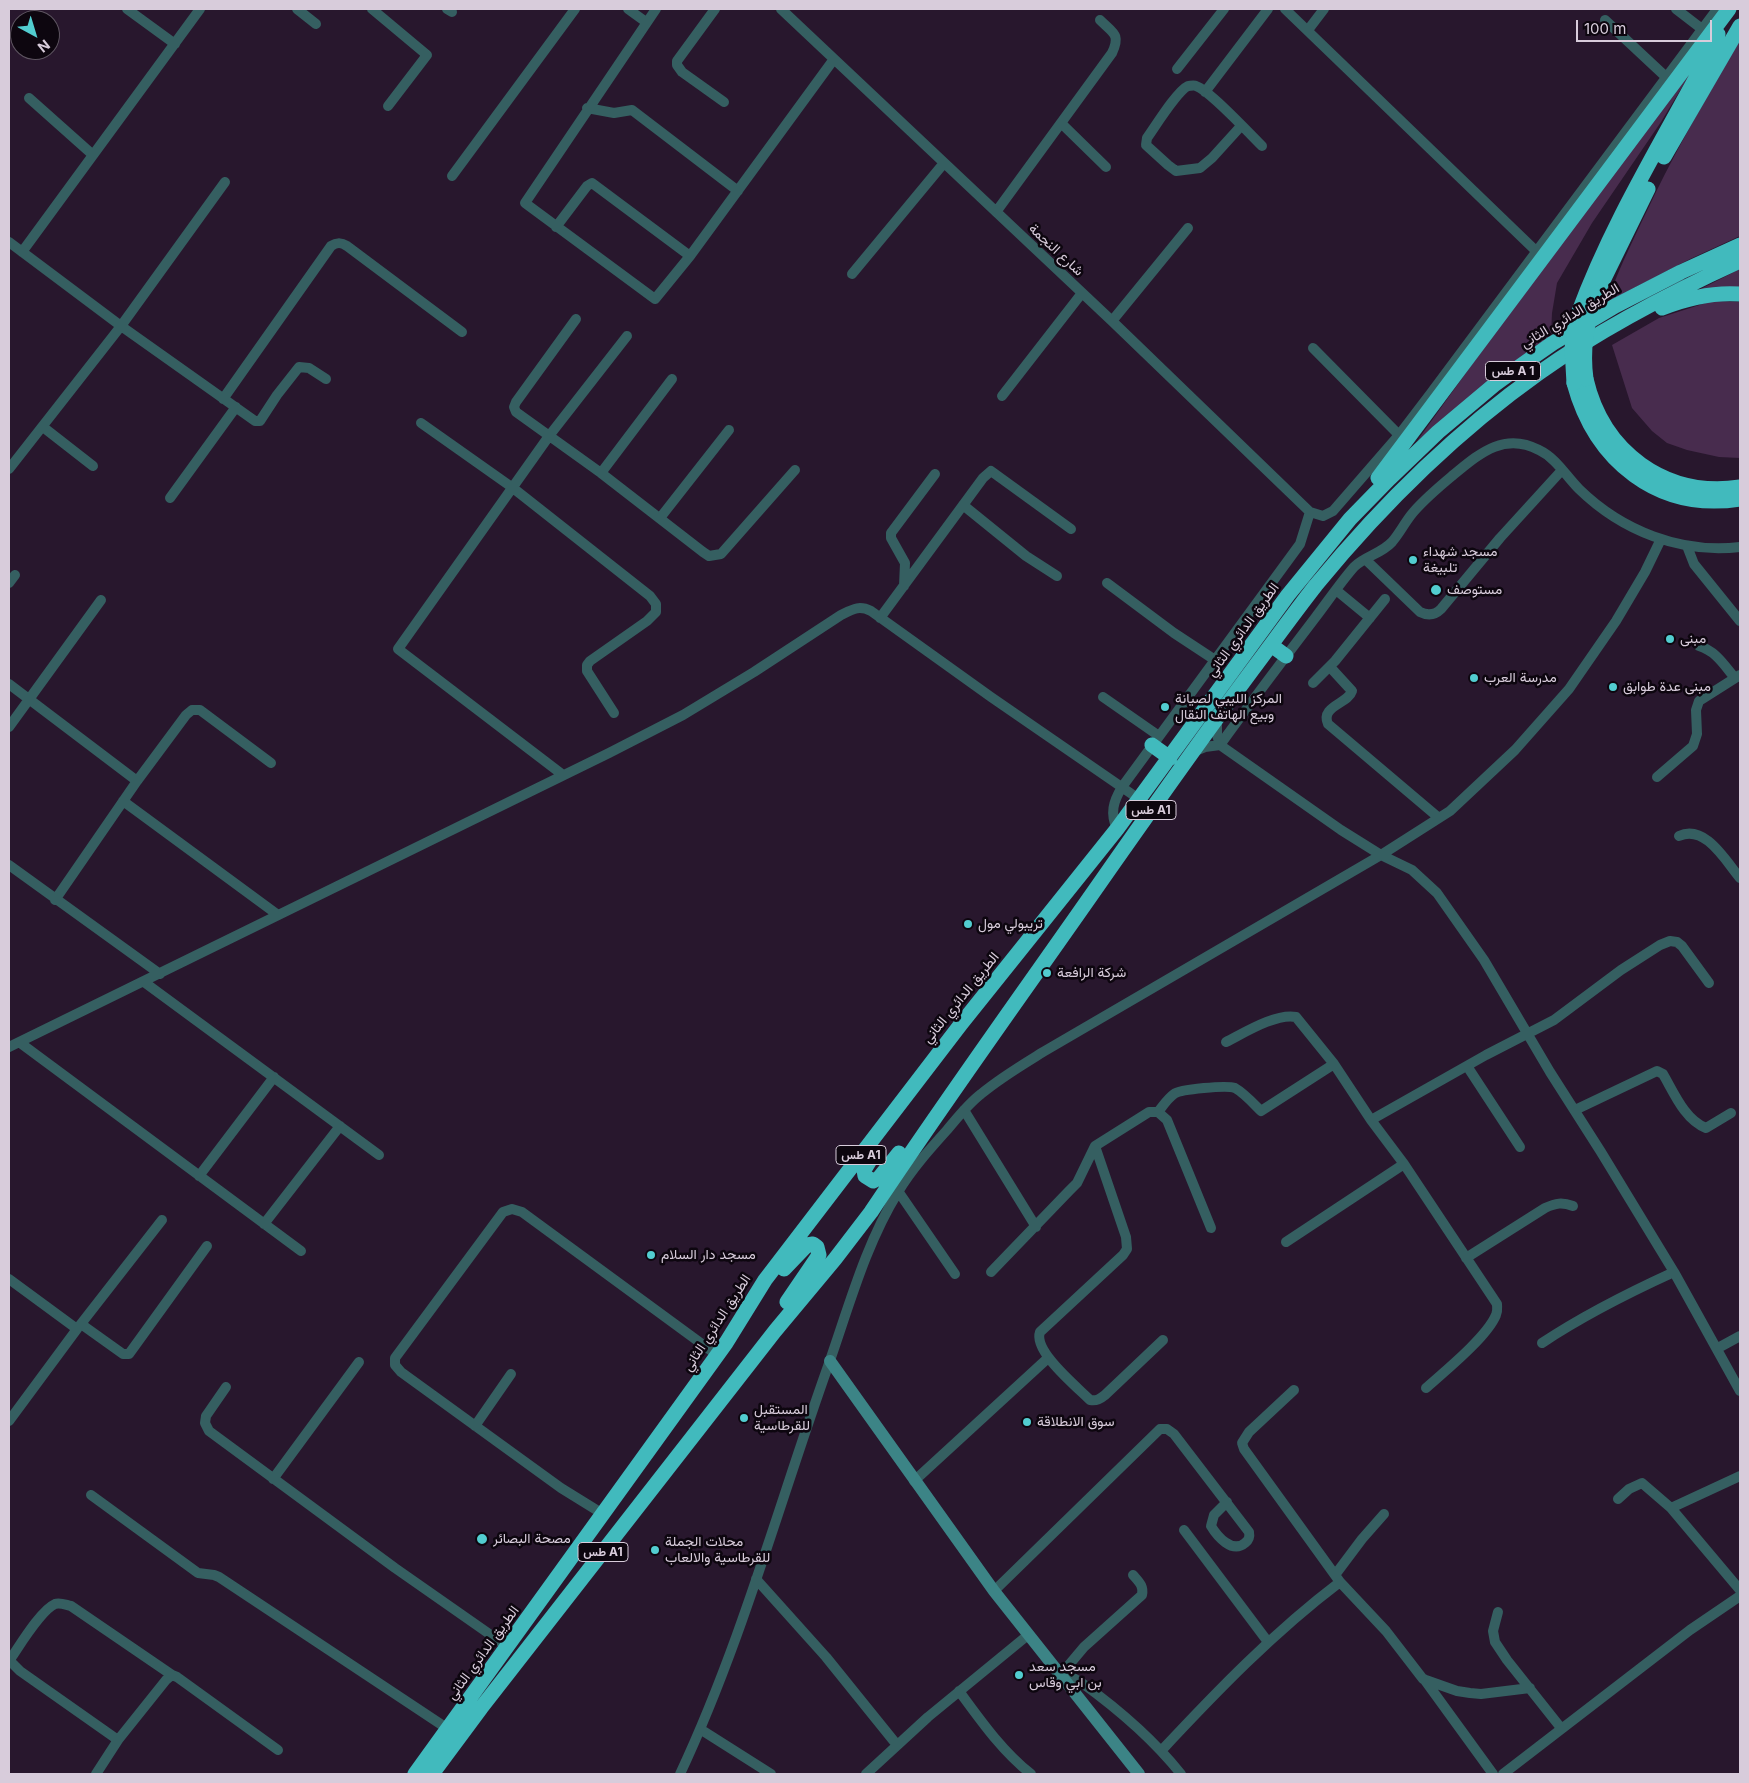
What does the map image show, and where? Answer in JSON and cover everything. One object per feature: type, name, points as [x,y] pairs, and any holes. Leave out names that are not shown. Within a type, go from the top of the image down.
[{"type":"highway","points":[[1723,13],[1719,31],[1711,50],[1627,205],[1595,272],[1578,314],[1572,348],[1580,381],[1582,408],[1593,431],[1608,452],[1627,470],[1661,490],[1686,498],[1712,501],[1740,499]]},
{"type":"highway","points":[[1325,549],[1351,511],[1402,448],[1723,13]]},
{"type":"highway","points":[[1740,26],[1663,158],[1597,293],[1585,335],[1580,381],[1604,425],[1619,445],[1637,462],[1658,475],[1687,485],[1716,489],[1740,487]]},
{"type":"highway","name":"الطريق الدائري الثاني","points":[[415,1774],[722,1349],[764,1280],[961,1024],[1117,829],[1288,595],[1325,549],[1384,484],[1438,432],[1473,402],[1523,364],[1553,343],[1615,306],[1681,272],[1740,245]]},
{"type":"highway","points":[[1609,328],[1665,297],[1740,261]]},
{"type":"highway","points":[[1609,328],[1682,300],[1706,295],[1740,294]]},
{"type":"highway","name":"طس A1","points":[[432,1774],[769,1338],[835,1259],[870,1212],[1191,753],[1299,608],[1339,558],[1415,478],[1465,432],[1537,374],[1609,328]]},
{"type":"highway","points":[[1271,645],[1286,656]]},
{"type":"highway","points":[[1155,741],[1170,758]]},
{"type":"highway","points":[[961,1024],[940,1063],[864,1167],[864,1173],[867,1178],[873,1180],[879,1178],[960,1071],[984,1048]]},
{"type":"highway","points":[[533,1641],[547,1618],[602,1544],[790,1298],[819,1255],[819,1249],[816,1245],[807,1245],[782,1272],[722,1349]]},
{"type":"street","points":[[127,9],[175,44]]},
{"type":"street","points":[[22,252],[200,9]]},
{"type":"street","points":[[297,9],[316,24]]},
{"type":"street","points":[[372,9],[427,55],[388,106]]},
{"type":"street","points":[[452,176],[575,9]]},
{"type":"street","points":[[628,9],[646,22]]},
{"type":"street","points":[[656,9],[525,203],[655,299],[690,256],[834,59]]},
{"type":"street","points":[[715,9],[677,61],[677,65],[682,72],[724,102]]},
{"type":"street","name":"شارع النجمة","points":[[781,9],[1112,321],[1310,512]]},
{"type":"street","points":[[1177,69],[1224,9]]},
{"type":"street","points":[[1205,92],[1268,9]]},
{"type":"street","points":[[1285,9],[1536,251]]},
{"type":"street","points":[[1308,30],[1324,9]]},
{"type":"street","points":[[1676,9],[1702,29]]},
{"type":"street","points":[[1117,829],[1112,812],[1122,787],[1300,544],[1310,512],[1323,516],[1333,511],[1399,435],[1715,12],[1723,13]]},
{"type":"street","points":[[996,212],[1112,53],[1115,47],[1116,36],[1100,20]]},
{"type":"street","points":[[1605,20],[1666,77]]},
{"type":"street","points":[[1241,126],[1212,158],[1200,168],[1176,170],[1168,166],[1146,145],[1147,138],[1180,92],[1188,86],[1195,85],[1205,92],[1241,126],[1262,146]]},
{"type":"street","points":[[29,98],[93,155]]},
{"type":"street","points":[[588,108],[614,112],[632,110],[738,191]]},
{"type":"street","points":[[1061,123],[1106,167]]},
{"type":"street","points":[[852,274],[944,163]]},
{"type":"street","points":[[9,469],[121,326],[225,182]]},
{"type":"street","points":[[556,227],[587,186],[592,183],[690,256]]},
{"type":"street","points":[[1112,321],[1188,228]]},
{"type":"street","points":[[9,242],[121,326],[258,422],[299,367],[308,368],[326,379]]},
{"type":"street","points":[[223,399],[331,246],[336,244],[341,243],[346,246],[462,332]]},
{"type":"street","points":[[1002,396],[1082,293]]},
{"type":"street","points":[[576,319],[514,407],[516,412],[601,473],[703,552],[710,556],[721,554],[795,470]]},
{"type":"street","points":[[563,775],[398,649],[549,436],[627,336]]},
{"type":"street","points":[[1314,348],[1399,435]]},
{"type":"street","points":[[601,473],[672,379]]},
{"type":"street","points":[[170,498],[236,407]]},
{"type":"street","points":[[420,423],[513,488],[650,596],[656,604],[656,612],[647,621],[590,660],[587,666],[588,671],[614,713]]},
{"type":"street","points":[[43,427],[93,466]]},
{"type":"street","points":[[660,518],[729,430]]},
{"type":"street","points":[[1191,753],[1205,747],[1220,745],[1353,569],[1365,559],[1389,545],[1424,500],[1480,454],[1494,446],[1509,443],[1532,446],[1546,454],[1580,490],[1605,510],[1632,527],[1661,540],[1687,546],[1714,549],[1740,547]]},
{"type":"street","points":[[1365,559],[1420,612],[1427,615],[1435,614],[1500,538],[1562,470]]},
{"type":"street","points":[[880,618],[986,474],[993,472],[1071,529]]},
{"type":"street","points":[[904,586],[905,563],[890,538],[890,533],[935,474]]},
{"type":"street","points":[[963,505],[1026,556],[1057,576]]},
{"type":"street","points":[[680,1774],[700,1729],[756,1578],[863,1268],[898,1191],[918,1163],[964,1110],[981,1094],[1043,1052],[1381,855],[1450,811],[1515,750],[1569,689],[1616,621],[1645,572],[1661,540]]},
{"type":"street","points":[[1687,546],[1694,564],[1740,621]]},
{"type":"street","points":[[9,584],[15,574]]},
{"type":"street","points":[[1107,584],[1174,633],[1215,660]]},
{"type":"street","points":[[1336,590],[1370,618]]},
{"type":"street","points":[[1313,683],[1330,667],[1385,599]]},
{"type":"street","points":[[9,726],[100,600]]},
{"type":"street","points":[[9,1047],[682,715],[856,607],[864,608],[880,618],[1140,799]]},
{"type":"street","points":[[1657,777],[1693,746],[1697,734],[1696,710],[1699,701],[1738,676],[1709,649],[1699,646]]},
{"type":"street","points":[[1330,667],[1352,691],[1350,696],[1327,714],[1328,724],[1439,818]]},
{"type":"street","points":[[9,684],[137,781]]},
{"type":"street","points":[[1103,697],[1155,741]]},
{"type":"street","points":[[55,900],[137,781],[186,715],[192,710],[200,710],[271,763]]},
{"type":"street","points":[[1217,718],[1216,729],[1220,745],[1301,803],[1381,855],[1412,870],[1437,893],[1484,960],[1527,1034],[1674,1272],[1740,1390]]},
{"type":"street","points":[[123,801],[278,915]]},
{"type":"street","points":[[1679,836],[1689,833],[1704,837],[1740,878]]},
{"type":"street","points":[[9,865],[160,974]]},
{"type":"street","points":[[1371,1120],[1554,1020],[1640,957],[1660,945],[1670,941],[1677,942],[1687,951],[1709,983]]},
{"type":"street","points":[[144,982],[379,1155]]},
{"type":"street","points":[[1226,1042],[1289,1015],[1296,1017],[1334,1064],[1371,1120],[1404,1164],[1497,1304],[1497,1314],[1482,1336],[1426,1388]]},
{"type":"street","points":[[19,1042],[301,1251]]},
{"type":"street","points":[[1158,1112],[1175,1093],[1190,1089],[1228,1086],[1236,1089],[1261,1111],[1334,1064]]},
{"type":"street","points":[[1467,1066],[1520,1147]]},
{"type":"street","points":[[1575,1110],[1657,1071],[1663,1074],[1690,1117],[1701,1126],[1706,1128],[1732,1113]]},
{"type":"street","points":[[200,1176],[274,1077]]},
{"type":"street","points":[[964,1110],[1036,1227]]},
{"type":"street","points":[[991,1272],[1077,1182],[1096,1146],[1149,1112],[1158,1112],[1167,1120],[1211,1228]]},
{"type":"street","points":[[264,1224],[340,1126]]},
{"type":"street","points":[[1096,1146],[1126,1237],[1127,1249],[1123,1255],[1040,1332],[1039,1342],[1048,1358],[1090,1400],[1094,1401],[1099,1400],[1105,1395],[1163,1340]]},
{"type":"street","points":[[1286,1242],[1404,1164]]},
{"type":"street","points":[[898,1191],[954,1274]]},
{"type":"street","points":[[1466,1258],[1545,1208],[1557,1203],[1573,1206]]},
{"type":"street","points":[[603,1514],[561,1488],[401,1372],[395,1365],[395,1358],[503,1212],[512,1209],[522,1212],[722,1349]]},
{"type":"street","points":[[9,1421],[79,1326],[162,1220]]},
{"type":"street","points":[[9,1279],[123,1354],[129,1354],[207,1246]]},
{"type":"street","points":[[1542,1343],[1600,1308],[1674,1272]]},
{"type":"street","points":[[1718,1348],[1740,1336]]},
{"type":"street","points":[[914,1481],[1048,1358]]},
{"type":"street","points":[[830,1361],[994,1591],[1139,1774]]},
{"type":"street","points":[[273,1479],[360,1362]]},
{"type":"street","points":[[475,1426],[511,1374]]},
{"type":"street","points":[[226,1387],[206,1416],[205,1423],[209,1431],[395,1568],[508,1647]]},
{"type":"street","points":[[1294,1390],[1249,1432],[1242,1443],[1249,1457],[1338,1579],[1386,1631],[1424,1679],[1493,1774]]},
{"type":"street","points":[[994,1591],[1160,1429],[1171,1430],[1226,1502]]},
{"type":"street","points":[[1671,1508],[1740,1476]]},
{"type":"street","points":[[1503,1774],[1701,1622],[1740,1595],[1671,1508],[1642,1483],[1629,1489],[1618,1499]]},
{"type":"street","points":[[91,1495],[198,1573],[219,1577],[448,1729]]},
{"type":"street","points":[[1161,1750],[1268,1642],[1338,1579],[1348,1557],[1384,1514]]},
{"type":"street","points":[[1184,1530],[1268,1642]]},
{"type":"street","points":[[1063,1672],[1084,1647],[1142,1595],[1142,1585],[1133,1575]]},
{"type":"street","points":[[756,1578],[826,1657],[897,1745]]},
{"type":"street","points":[[118,1740],[20,1671],[11,1662],[11,1658],[38,1620],[55,1604],[60,1603],[70,1606],[177,1677],[278,1750]]},
{"type":"street","points":[[1498,1612],[1493,1631],[1495,1642],[1561,1728]]},
{"type":"street","points":[[866,1774],[959,1691],[1028,1635]]},
{"type":"street","points":[[1052,1664],[1103,1699],[1161,1750],[1181,1774]]},
{"type":"street","points":[[96,1774],[118,1740],[172,1675]]},
{"type":"street","points":[[1424,1679],[1470,1694],[1530,1688]]},
{"type":"street","points":[[959,1691],[989,1732],[1014,1760],[1031,1774]]},
{"type":"street","points":[[700,1729],[771,1774]]},
{"type":"shaded area","points":[[1740,40],[1740,236],[1690,259],[1607,302],[1665,174]]},
{"type":"shaded area","points":[[1699,59],[1661,122],[1592,223],[1557,283],[1552,313],[1551,336],[1417,441],[1527,288]]},
{"type":"shaded area","points":[[1740,269],[1740,289],[1687,296]]},
{"type":"shaded area","points":[[1712,301],[1740,302],[1740,458],[1719,457],[1687,450],[1667,443],[1652,431],[1632,408],[1612,345],[1659,318]]},
{"type":"place","name":"مسجد شهداء تلبيغة","points":[[1413,560]]},
{"type":"place","name":"مستوصف","points":[[1436,590]]},
{"type":"place","name":"مبنى","points":[[1670,639]]},
{"type":"place","name":"مدرسة العرب","points":[[1474,678]]},
{"type":"place","name":"مبنى عدة طوابق","points":[[1613,687]]},
{"type":"place","name":"المركز الليبي لصيانة وبيع الهاتف النقال","points":[[1165,707]]},
{"type":"place","name":"تريبولي مول","points":[[968,924]]},
{"type":"place","name":"شركة الرافعة","points":[[1047,973]]},
{"type":"place","name":"مسجد دار السلام","points":[[651,1255]]},
{"type":"place","name":"المستقبل للقرطاسية","points":[[744,1418]]},
{"type":"place","name":"سوق الانطلاقة","points":[[1027,1422]]},
{"type":"place","name":"مصحة البصائر","points":[[482,1539]]},
{"type":"place","name":"محلات الجملة للقرطاسية والالعاب","points":[[655,1550]]},
{"type":"place","name":"مسجد سعد بن ابي وقاس","points":[[1019,1675]]}]
